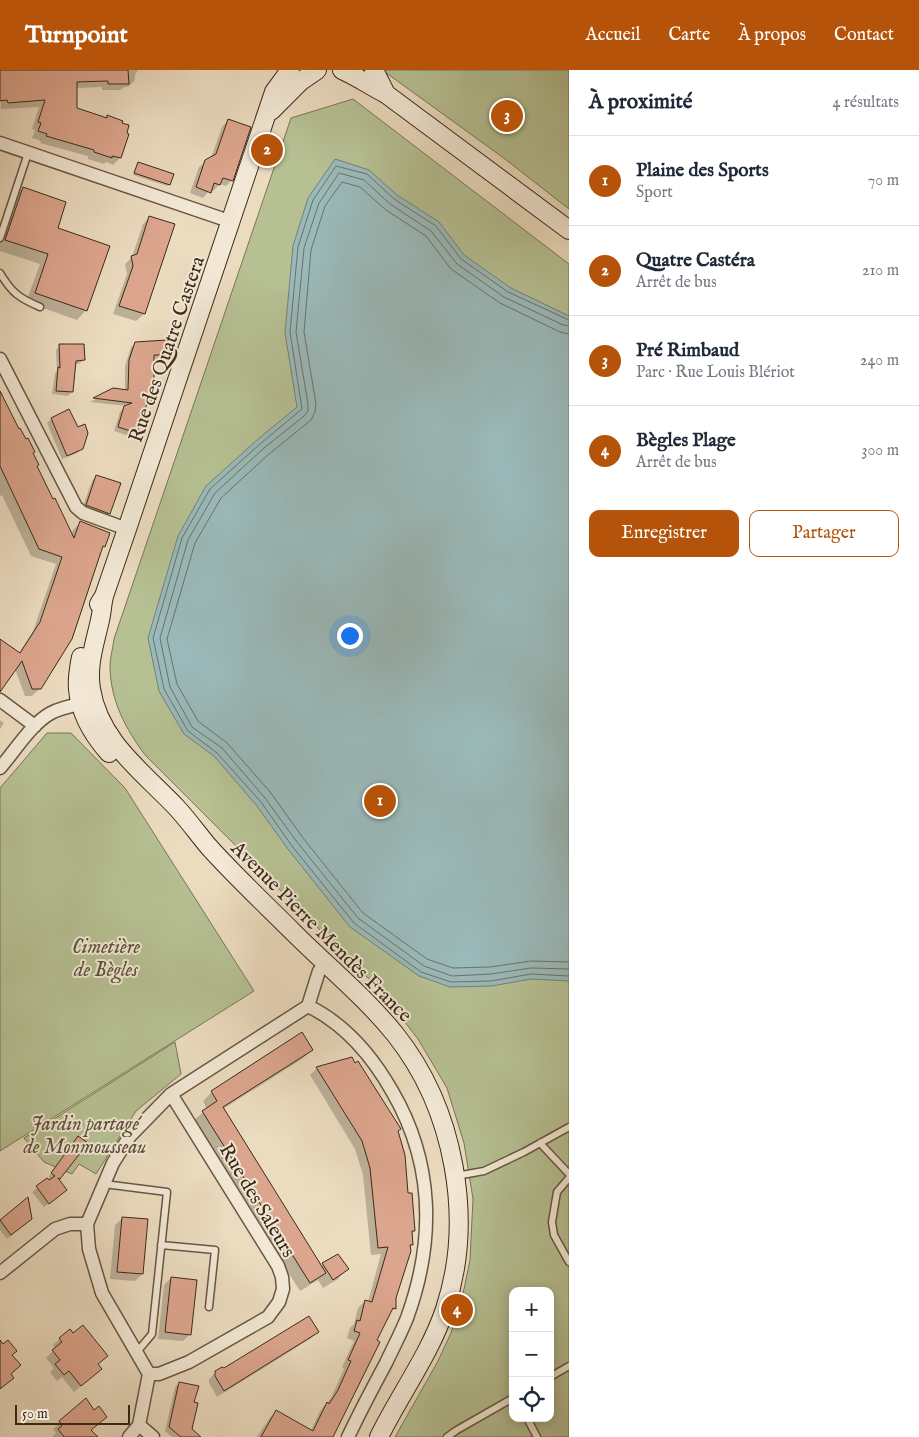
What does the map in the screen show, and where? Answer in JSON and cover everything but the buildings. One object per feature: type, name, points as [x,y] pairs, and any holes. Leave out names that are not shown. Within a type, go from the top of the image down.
[{"type":"street","name":"Rue des Quatre Castera","points":[[88,702],[78,682],[82,650],[92,616],[104,596],[232,222],[274,92],[290,70]]},
{"type":"street","name":"Rue des Quatre Castera","points":[[267,115],[301,81],[317,70]]},
{"type":"street","points":[[342,70],[357,76],[371,87],[386,94],[569,230]]},
{"type":"street","points":[[374,70],[386,94]]},
{"type":"street","points":[[0,144],[232,222]]},
{"type":"street","points":[[0,359],[76,507],[83,513],[127,529]]},
{"type":"street","points":[[0,700],[35,726]]},
{"type":"street","points":[[0,768],[35,726],[51,713],[88,702]]},
{"type":"street","name":"Avenue Pierre Mendès France","points":[[88,702],[92,732],[100,742],[172,816],[209,847],[325,965],[376,1012],[409,1054],[423,1076],[437,1108],[449,1146],[458,1204],[458,1240],[452,1279],[446,1307],[430,1345],[379,1437]]},
{"type":"street","points":[[129,1437],[139,1426],[149,1374],[102,1292],[89,1250],[87,1224],[113,1163],[130,1136],[172,1094],[308,1006],[319,971],[325,965]]},
{"type":"street","points":[[308,1006],[341,1026],[362,1047],[385,1079],[403,1109],[410,1127],[423,1178],[427,1205],[426,1239],[423,1259],[407,1319],[348,1437]]},
{"type":"street","name":"Rue des Saleurs","points":[[149,1374],[159,1374],[189,1362],[268,1317],[279,1302],[283,1289],[282,1277],[278,1266],[172,1094]]},
{"type":"street","points":[[0,1273],[55,1229],[70,1224],[87,1224]]},
{"type":"street","points":[[139,1426],[153,1437]]},
{"type":"lane","points":[[0,238],[28,153]]},
{"type":"lane","points":[[0,273],[7,285],[20,298],[40,307]]},
{"type":"lane","points":[[454,1176],[484,1171],[569,1127]]},
{"type":"lane","points":[[540,1143],[569,1174]]},
{"type":"lane","points":[[569,1178],[557,1192],[552,1222],[554,1235],[569,1262]]},
{"type":"lane","points":[[104,1184],[167,1192],[152,1334],[136,1353]]},
{"type":"lane","points":[[161,1245],[215,1250],[209,1307]]},
{"type":"lane","points":[[554,1375],[569,1366]]},
{"type":"lane","points":[[447,1437],[509,1400]]},
{"type":"lane","points":[[529,1422],[537,1437]]},
{"type":"green space","points":[[387,70],[569,70],[569,209],[505,159],[385,72]]},
{"type":"green space","points":[[353,99],[569,264],[569,1437],[395,1437],[438,1361],[451,1333],[470,1260],[473,1199],[464,1143],[447,1088],[418,1039],[380,990],[146,756],[132,736],[116,703],[110,666],[114,639],[291,118]]},
{"type":"green space","name":"Cimetière de Bègles","points":[[47,733],[71,733],[125,788],[254,991],[0,1151],[0,788]]},
{"type":"green space","name":"Jardin partagé de Monmousseau","points":[[175,1042],[181,1074],[136,1111],[96,1174],[79,1164],[72,1174],[44,1162],[24,1138]]},
{"type":"water","points":[[335,159],[369,170],[397,195],[439,222],[464,255],[511,288],[569,316],[569,981],[531,979],[492,986],[450,987],[419,976],[350,927],[288,849],[257,806],[214,756],[184,734],[159,691],[148,638],[178,536],[206,486],[297,407],[285,333],[293,246],[308,198]]},
{"type":"place","name":"Pré Rimbaud","points":[[507,116]]},
{"type":"place","name":"Quatre Castéra","points":[[267,150]]},
{"type":"place","name":"Plaine des Sports","points":[[380,801]]},
{"type":"place","name":"Bègles Plage","points":[[457,1310]]}]
